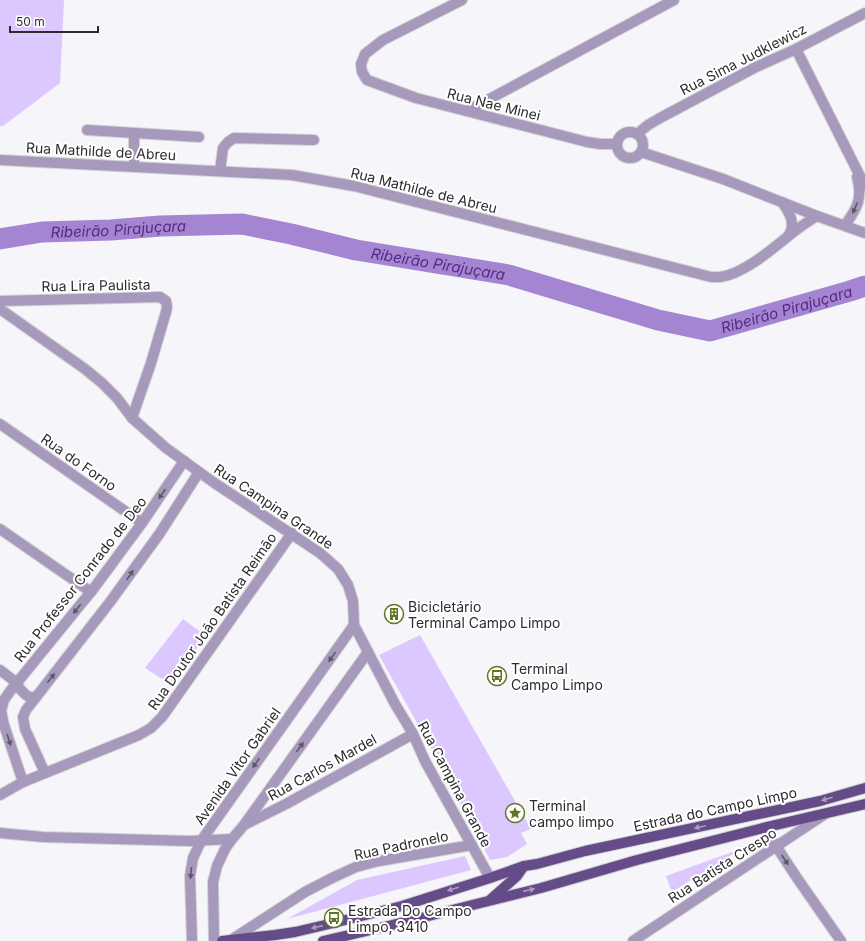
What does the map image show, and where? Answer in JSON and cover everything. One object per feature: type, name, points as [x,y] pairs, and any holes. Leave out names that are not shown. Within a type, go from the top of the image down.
[{"type":"main road","name":"Estrada do Campo Limpo","points":[[227,941],[302,930],[402,906],[524,866],[585,851],[812,803],[865,788]]},
{"type":"main road","name":"Estrada do Campo Limpo","points":[[323,941],[541,888],[637,860],[865,804]]},
{"type":"main road","points":[[491,899],[517,876],[524,866]]},
{"type":"street","name":"Rua Nae Minei","points":[[462,0],[383,40],[365,54],[362,64],[362,72],[367,80],[416,98],[587,142],[617,144]]},
{"type":"street","points":[[467,111],[674,0]]},
{"type":"street","name":"Rua Sima Judklewicz","points":[[637,134],[660,118],[756,67],[796,49],[865,13]]},
{"type":"street","points":[[796,49],[865,186]]},
{"type":"street","points":[[87,130],[199,137]]},
{"type":"street","points":[[633,132],[637,134],[640,136],[643,144],[641,152],[630,158],[622,156],[619,152],[617,144],[620,136],[624,133],[633,132]]},
{"type":"street","points":[[134,133],[134,167]]},
{"type":"street","points":[[220,171],[223,148],[234,138],[314,140]]},
{"type":"street","points":[[641,152],[722,179],[817,216],[865,232]]},
{"type":"street","name":"Rua Mathilde de Abreu","points":[[0,160],[292,175],[354,186],[711,277],[720,277],[742,269],[817,216]]},
{"type":"street","points":[[845,225],[855,210],[860,198],[859,183],[853,162]]},
{"type":"street","points":[[782,202],[792,219],[790,233],[787,237]]},
{"type":"street","name":"Rua Lira Paulista","points":[[0,301],[160,297],[166,301],[166,312],[151,363],[132,418]]},
{"type":"street","name":"Rua Campina Grande","points":[[0,309],[85,369],[102,383],[117,398],[132,418],[184,461],[292,533],[320,553],[338,569],[348,585],[353,601],[354,625],[395,704],[413,734],[426,761],[490,878]]},
{"type":"street","name":"Rua do Forno","points":[[0,424],[142,523]]},
{"type":"street","name":"Rua Professor Conrado de Deo","points":[[23,782],[4,725],[1,711],[4,700],[91,592],[142,523],[184,461]]},
{"type":"street","points":[[45,773],[25,729],[23,717],[26,710],[110,602],[160,533],[199,472]]},
{"type":"street","points":[[0,529],[91,592]]},
{"type":"street","name":"Rua Doutor João Batista Reimão","points":[[0,795],[23,782],[140,735],[151,728],[162,717],[292,533]]},
{"type":"street","name":"Avenida Vitor Gabriel","points":[[192,941],[190,876],[193,858],[201,841],[354,625]]},
{"type":"street","points":[[214,941],[213,882],[217,866],[225,849],[244,825],[368,652]]},
{"type":"street","points":[[0,670],[17,683],[26,695],[36,697]]},
{"type":"street","points":[[0,695],[17,683]]},
{"type":"street","name":"Rua Carlos Mardel","points":[[244,825],[286,804],[413,734]]},
{"type":"street","name":"Rua Batista Crespo","points":[[633,941],[826,813]]},
{"type":"street","points":[[763,828],[841,941]]},
{"type":"street","points":[[0,833],[44,837],[201,841],[232,839]]},
{"type":"street","name":"Rua Padronelo","points":[[227,941],[305,892],[356,867],[379,861],[472,845]]},
{"type":"street","name":"Rua Padronelo","points":[[262,937],[265,924],[274,911]]},
{"type":"shaded area","points":[[0,0],[64,0],[60,83],[3,126],[0,126]]},
{"type":"shaded area","points":[[183,619],[206,636],[170,684],[145,668]]},
{"type":"shaded area","points":[[420,635],[531,829],[521,833],[527,844],[507,857],[490,860],[435,755],[379,655]]},
{"type":"shaded area","points":[[743,848],[672,892],[666,876]]},
{"type":"shaded area","points":[[465,856],[471,870],[287,919],[357,880]]},
{"type":"waterway","name":"Ribeirão Pirajuçara","points":[[0,239],[42,232],[111,230],[160,226],[242,224],[356,250],[509,275],[658,320],[710,331],[865,286]]},
{"type":"place","name":"Bicicletário Terminal Campo Limpo","points":[[394,614]]},
{"type":"place","name":"Terminal Campo Limpo","points":[[497,676]]},
{"type":"place","name":"Terminal campo limpo","points":[[515,813]]},
{"type":"place","name":"Estrada Do Campo Limpo, 3410","points":[[334,918]]}]
